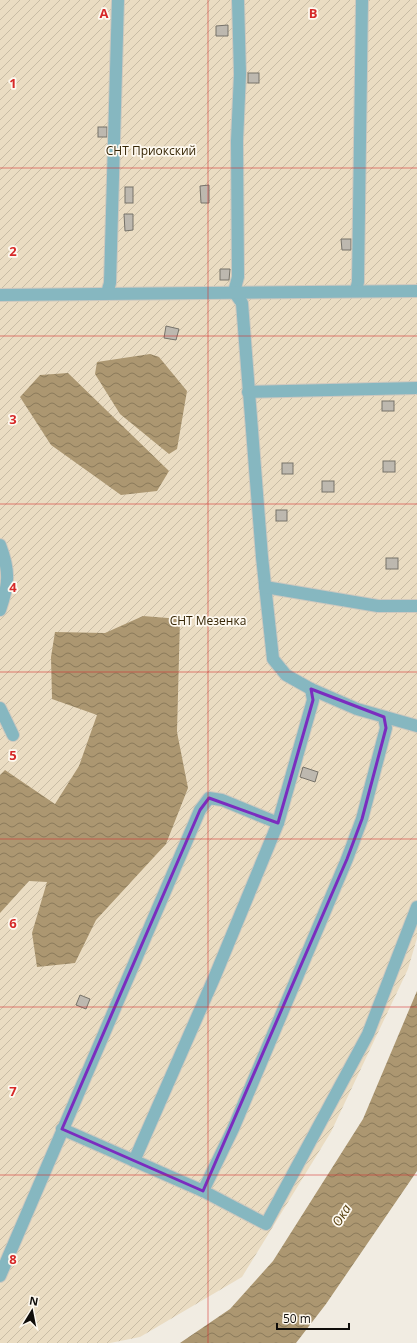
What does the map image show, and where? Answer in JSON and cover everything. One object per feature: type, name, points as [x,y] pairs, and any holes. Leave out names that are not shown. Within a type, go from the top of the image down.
[{"type":"street","points":[[107,293],[110,283],[118,0]]},
{"type":"street","points":[[234,292],[238,277],[237,141],[240,74],[238,0]]},
{"type":"street","points":[[356,290],[358,282],[362,0]]},
{"type":"street","points":[[0,295],[356,290],[417,291]]},
{"type":"street","points":[[234,292],[242,303],[248,392],[265,587],[273,658],[286,676],[311,689],[357,709],[417,726]]},
{"type":"street","points":[[248,392],[417,388]]},
{"type":"street","points":[[0,545],[7,565],[6,594],[0,610]]},
{"type":"street","points":[[265,587],[378,606],[417,606]]},
{"type":"street","points":[[134,1161],[215,976],[278,823],[313,700],[311,689]]},
{"type":"street","points":[[0,708],[13,735]]},
{"type":"street","points":[[203,1191],[236,1122],[347,859],[362,819],[386,728],[384,717]]},
{"type":"street","points":[[0,1276],[200,810],[210,798],[222,800],[278,823]]},
{"type":"street","points":[[62,1129],[203,1191],[266,1224],[300,1164],[368,1034],[417,907]]},
{"type":"highlighted area","points":[[311,689],[384,717],[386,728],[362,819],[347,859],[203,1191],[62,1129],[200,810],[209,798],[278,823],[313,700]]},
{"type":"green space","name":"СНТ Мезенка","points":[[0,0],[417,0],[417,938],[408,969],[331,1132],[242,1277],[140,1337],[110,1343],[0,1343]]},
{"type":"water","points":[[150,354],[159,357],[187,391],[177,449],[169,454],[120,414],[95,374],[97,362]]},
{"type":"water","points":[[68,373],[169,471],[157,491],[121,495],[51,445],[20,397],[40,375]]},
{"type":"water","points":[[143,616],[180,619],[177,732],[188,788],[166,844],[96,920],[75,963],[37,967],[32,933],[47,882],[29,881],[0,913],[0,775],[5,770],[55,804],[79,766],[97,715],[52,699],[51,657],[55,632],[105,633]]},
{"type":"water","name":"Ока","points":[[417,991],[417,1171],[326,1304],[296,1343],[180,1343],[230,1309],[273,1261],[363,1119]]},
{"type":"building","points":[[228,25],[228,36],[216,36],[216,26]]},
{"type":"building","points":[[248,73],[259,73],[259,83],[248,83]]},
{"type":"building","points":[[98,127],[107,127],[107,137],[98,137]]},
{"type":"building","points":[[209,185],[209,203],[201,203],[200,186]]},
{"type":"building","points":[[125,187],[133,187],[133,203],[125,203]]},
{"type":"building","points":[[124,214],[133,214],[133,230],[125,231]]},
{"type":"building","points":[[341,239],[351,239],[351,250],[342,250]]},
{"type":"building","points":[[220,269],[230,269],[229,280],[220,280]]},
{"type":"building","points":[[166,326],[179,329],[176,340],[164,338]]},
{"type":"building","points":[[382,401],[394,401],[394,411],[382,411]]},
{"type":"building","points":[[383,461],[395,461],[395,472],[383,472]]},
{"type":"building","points":[[282,463],[293,463],[293,474],[282,474]]},
{"type":"building","points":[[322,481],[334,481],[334,492],[322,492]]},
{"type":"building","points":[[276,510],[287,510],[287,521],[276,521]]},
{"type":"building","points":[[386,558],[398,558],[398,569],[386,569]]},
{"type":"building","points":[[303,767],[318,772],[315,782],[300,777]]},
{"type":"building","points":[[80,995],[90,999],[86,1009],[76,1005]]},
{"type":"park label","name":"СНТ Приокский","points":[[151,150]]}]
